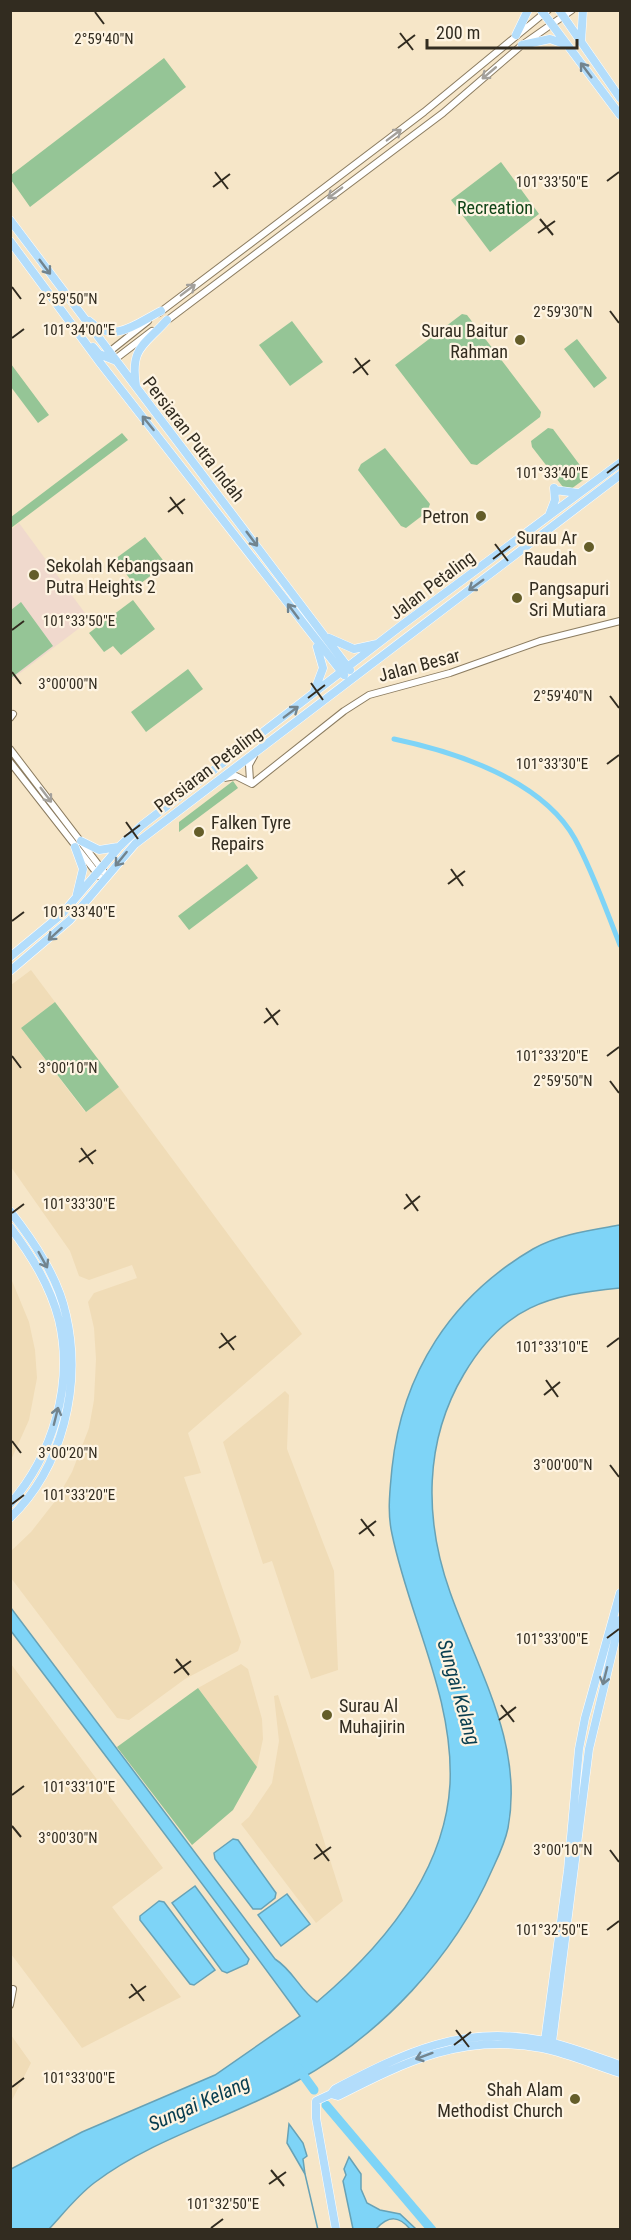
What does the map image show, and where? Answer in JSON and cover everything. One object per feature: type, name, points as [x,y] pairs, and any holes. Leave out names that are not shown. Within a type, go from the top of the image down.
[{"type":"main road","points":[[516,35],[528,10]]},
{"type":"main road","points":[[583,10],[580,38],[586,52]]},
{"type":"main road","points":[[544,12],[621,115]]},
{"type":"main road","points":[[561,14],[621,98]]},
{"type":"main road","points":[[522,45],[550,39],[568,45]]},
{"type":"main road","name":"Persiaran Putra Indah","points":[[10,220],[110,357],[172,432],[322,631],[352,678]]},
{"type":"main road","name":"Persiaran Putra Indah","points":[[10,241],[131,403],[313,638],[346,670]]},
{"type":"main road","points":[[77,310],[100,329],[117,332],[130,330],[161,311]]},
{"type":"main road","points":[[136,388],[134,367],[136,352],[141,344],[167,320]]},
{"type":"main road","points":[[77,331],[99,354],[110,357],[110,370],[131,403]]},
{"type":"main road","points":[[161,440],[177,456],[183,456],[172,432]]},
{"type":"main road","points":[[195,483],[187,467],[188,463],[193,464],[207,479]]},
{"type":"main road","name":"Jalan Petaling","points":[[346,670],[621,463]]},
{"type":"main road","name":"Jalan Petaling","points":[[352,678],[621,475]]},
{"type":"main road","points":[[548,517],[555,500],[555,489],[580,493]]},
{"type":"main road","points":[[322,631],[337,644],[350,649],[363,649],[381,642]]},
{"type":"main road","points":[[312,696],[323,668],[313,638]]},
{"type":"main road","name":"Persiaran Petaling","points":[[10,971],[70,920],[120,846],[141,826],[346,670]]},
{"type":"main road","name":"Persiaran Petaling","points":[[10,957],[50,926],[135,844],[352,678]]},
{"type":"main road","points":[[74,901],[81,886],[83,869],[78,844],[99,850],[120,846]]},
{"type":"main road","points":[[10,1211],[38,1251],[52,1278],[66,1314],[71,1356],[69,1400],[61,1434],[46,1470],[10,1518]]},
{"type":"main road","points":[[10,1227],[37,1266],[53,1302],[59,1320],[63,1366],[60,1399],[50,1438],[37,1466],[10,1504]]},
{"type":"main road","points":[[568,2049],[551,2025],[579,1749],[590,1699],[621,1593]]},
{"type":"main road","points":[[548,2046],[589,1749],[594,1720],[621,1620]]},
{"type":"main road","points":[[579,1749],[589,1749]]},
{"type":"main road","points":[[336,2229],[316,2118],[316,2101],[381,2065],[436,2043],[467,2036],[542,2034],[551,2025]]},
{"type":"main road","points":[[514,2036],[621,2073]]},
{"type":"main road","points":[[333,2092],[338,2096],[392,2069],[457,2047],[499,2043],[568,2049],[621,2065]]},
{"type":"street","points":[[110,357],[167,320],[242,264],[443,113],[522,45],[552,25],[561,14],[572,10]]},
{"type":"street","points":[[110,357],[161,311],[424,112],[544,12]]},
{"type":"street","points":[[424,112],[439,106],[443,113]]},
{"type":"street","points":[[225,262],[230,266],[242,264]]},
{"type":"street","name":"Jalan Besar","points":[[249,781],[252,784],[344,711],[375,692],[429,680],[540,641],[621,621]]},
{"type":"street","points":[[10,749],[78,844]]},
{"type":"street","points":[[220,780],[236,776],[249,781],[251,760],[261,749]]},
{"type":"street","points":[[10,762],[102,875]]},
{"type":"street","points":[[10,2005],[11,1988]]},
{"type":"shaded area","name":"Sekolah Kebangsaan Putra Heights 2","points":[[19,523],[90,620],[11,680],[11,530]]},
{"type":"shaded area","points":[[31,970],[55,1002],[21,1028],[85,1112],[119,1087],[302,1334],[188,1433],[201,1473],[184,1477],[241,1642],[238,1651],[185,1679],[129,1720],[117,1718],[11,1578],[11,1551],[31,1532],[56,1500],[72,1472],[89,1428],[94,1400],[96,1359],[94,1328],[88,1302],[94,1293],[137,1278],[132,1265],[89,1280],[79,1276],[70,1251],[11,1167],[11,985]]},
{"type":"shaded area","points":[[10,1276],[29,1322],[35,1350],[37,1378],[29,1420],[11,1460]]},
{"type":"shaded area","points":[[285,1391],[289,1395],[287,1449],[334,1571],[338,1670],[311,1679],[272,1561],[263,1564],[223,1442]]},
{"type":"shaded area","points":[[11,1664],[163,1868],[112,1907],[181,1997],[82,2048],[11,1954]]},
{"type":"shaded area","points":[[241,1664],[248,1669],[262,1719],[263,1739],[257,1767],[198,1688]]},
{"type":"shaded area","points":[[278,1695],[343,1901],[316,1923],[241,1824],[249,1817],[272,1783],[279,1741],[274,1696]]},
{"type":"shaded area","points":[[11,2035],[31,2063],[11,2102]]},
{"type":"green space","points":[[164,58],[186,87],[30,207],[11,180],[11,175]]},
{"type":"green space","name":"Recreation","points":[[501,162],[539,214],[490,252],[451,200]]},
{"type":"green space","points":[[462,314],[467,315],[541,412],[540,417],[477,465],[471,464],[395,365]]},
{"type":"green space","points":[[292,321],[323,362],[290,386],[259,345]]},
{"type":"green space","points":[[577,339],[607,378],[594,388],[564,349]]},
{"type":"green space","points":[[11,364],[49,415],[38,423],[11,387]]},
{"type":"green space","points":[[548,428],[553,429],[585,472],[586,478],[571,489],[563,487],[532,447],[531,441]]},
{"type":"green space","points":[[122,433],[128,440],[11,528],[11,517]]},
{"type":"green space","points":[[385,448],[430,504],[427,512],[406,528],[401,526],[358,470],[361,464]]},
{"type":"green space","points":[[145,537],[166,564],[136,587],[115,559]]},
{"type":"green space","points":[[133,600],[155,629],[121,655],[113,646],[104,652],[89,633]]},
{"type":"green space","points":[[21,602],[53,646],[11,678],[11,610]]},
{"type":"green space","points":[[188,669],[203,689],[146,732],[131,712]]},
{"type":"green space","points":[[233,781],[238,788],[179,832],[179,822]]},
{"type":"green space","points":[[247,864],[258,878],[189,930],[178,916]]},
{"type":"green space","points":[[55,1002],[119,1087],[86,1112],[21,1028]]},
{"type":"green space","points":[[198,1688],[257,1767],[233,1810],[192,1845],[117,1747]]},
{"type":"water","name":"Sungai Kelang","points":[[620,1225],[620,1288],[550,1300],[530,1308],[495,1333],[479,1351],[451,1400],[441,1426],[435,1453],[432,1509],[441,1564],[495,1707],[504,1736],[509,1766],[511,1797],[507,1834],[476,1902],[436,1963],[386,2017],[358,2041],[297,2081],[168,2140],[118,2167],[88,2188],[49,2229],[11,2229],[11,2169],[82,2132],[215,2075],[300,2016],[11,1631],[11,1608],[275,1959],[317,2002],[364,1957],[406,1906],[423,1878],[446,1817],[450,1784],[445,1720],[429,1658],[400,1565],[390,1518],[392,1468],[407,1400],[419,1370],[455,1314],[504,1268],[543,1244],[576,1233]]},
{"type":"water","points":[[233,1839],[238,1840],[276,1893],[275,1898],[261,1909],[253,1909],[215,1859],[214,1853]]},
{"type":"water","points":[[195,1886],[249,1959],[247,1964],[227,1973],[222,1971],[172,1903]]},
{"type":"water","points":[[287,1894],[310,1924],[281,1946],[258,1915]]},
{"type":"water","points":[[159,1901],[164,1902],[215,1970],[194,1985],[190,1984],[140,1920],[140,1916]]},
{"type":"water","points":[[289,2124],[303,2143],[307,2156],[303,2159],[305,2174],[287,2143]]},
{"type":"water","points":[[349,2157],[361,2174],[361,2189],[367,2203],[380,2210],[400,2214],[416,2229],[410,2229],[398,2220],[390,2219],[376,2229],[353,2229],[343,2181],[346,2175],[344,2169]]},
{"type":"waterway","points":[[394,739],[470,761],[520,785],[542,800],[560,818],[582,852],[620,945]]},
{"type":"waterway","points":[[298,2068],[314,2090]]},
{"type":"waterway","points":[[326,2105],[432,2230]]},
{"type":"waterway","points":[[305,2174],[318,2230]]},
{"type":"place","name":"Surau Baitur Rahman","points":[[520,340]]},
{"type":"place","name":"Petron","points":[[481,516]]},
{"type":"place","name":"Surau Ar Raudah","points":[[589,547]]},
{"type":"place","name":"Sekolah Kebangsaan Putra Heights 2","points":[[34,575]]},
{"type":"place","name":"Pangsapuri Sri Mutiara","points":[[517,598]]},
{"type":"place","name":"Falken Tyre Repairs","points":[[199,832]]},
{"type":"place","name":"Surau Al Muhajirin","points":[[327,1715]]},
{"type":"place","name":"Shah Alam Methodist Church","points":[[575,2099]]}]
